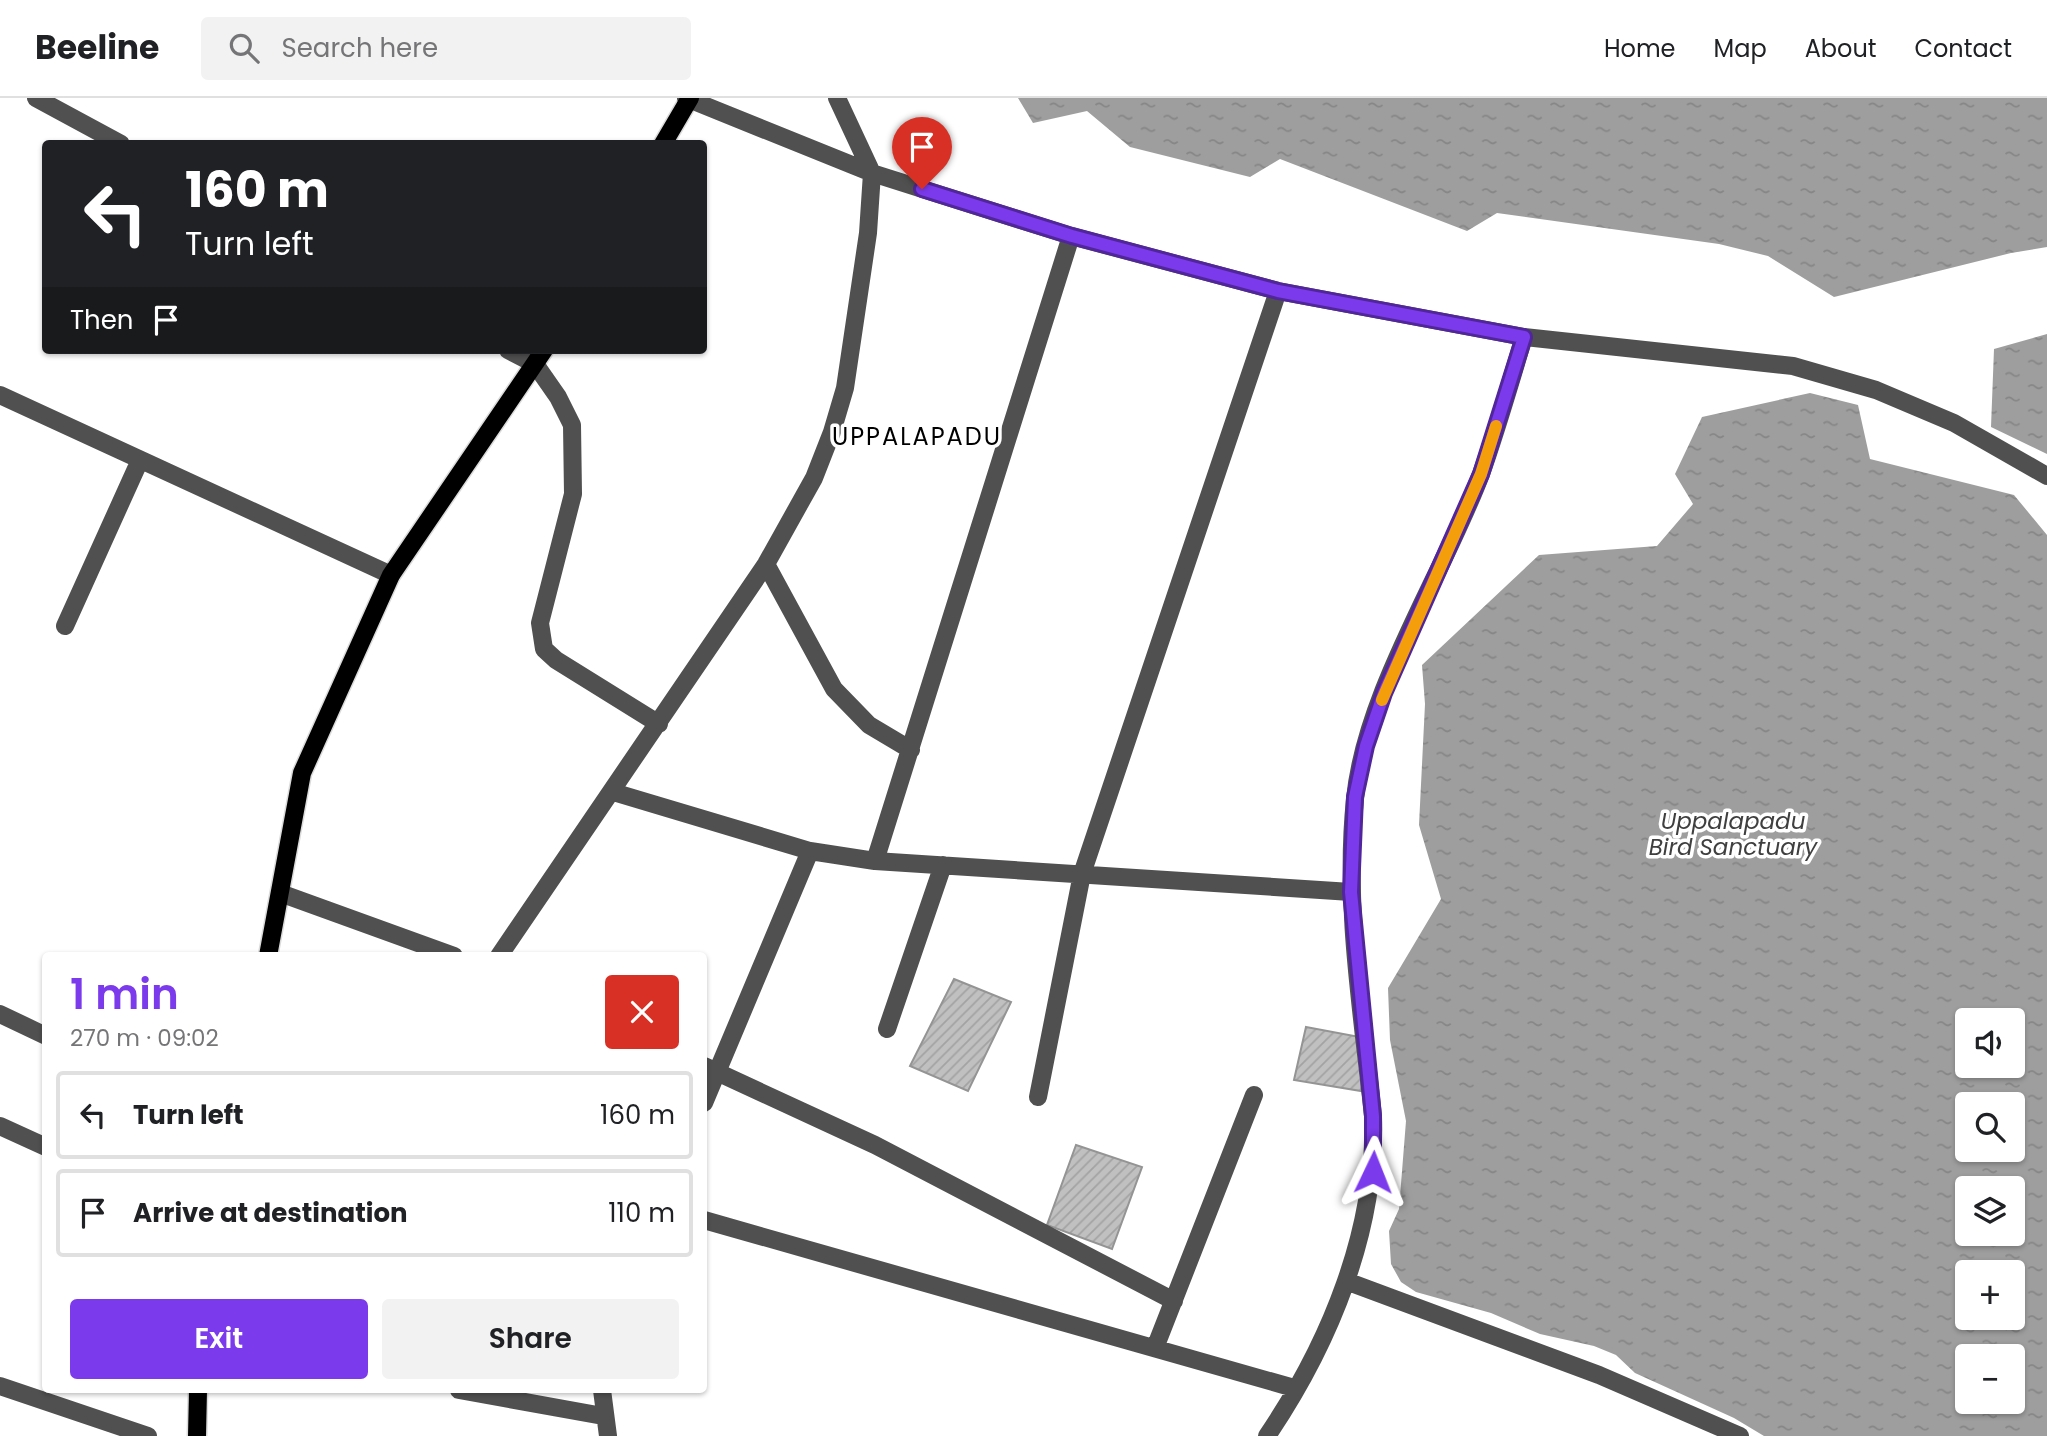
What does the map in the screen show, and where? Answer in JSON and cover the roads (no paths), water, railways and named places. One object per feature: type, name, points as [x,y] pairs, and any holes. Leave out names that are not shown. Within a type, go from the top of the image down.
[{"type":"main road","points":[[665,140],[688,99]]},
{"type":"main road","points":[[269,952],[302,773],[391,575],[540,357]]},
{"type":"main road","points":[[197,1436],[198,1393]]},
{"type":"street","points":[[36,98],[114,140]]},
{"type":"street","points":[[502,952],[766,564],[814,478],[845,388],[868,233],[872,173],[837,98]]},
{"type":"street","points":[[688,99],[872,173],[1072,236],[1278,291],[1524,337],[1793,366],[1876,390],[1954,423],[2047,476]]},
{"type":"street","points":[[875,862],[1072,236]]},
{"type":"street","points":[[1038,1097],[1082,874],[1278,291]]},
{"type":"street","points":[[1267,1436],[1294,1388],[1346,1281],[1360,1239],[1371,1191],[1375,1153],[1351,892],[1355,797],[1366,746],[1384,693],[1481,474],[1524,337]]},
{"type":"street","points":[[540,357],[572,425],[575,460],[573,494],[540,623],[540,638],[544,649],[556,660],[659,724]]},
{"type":"street","points":[[0,395],[391,575]]},
{"type":"street","points":[[65,626],[140,460]]},
{"type":"street","points":[[766,564],[834,690],[869,725],[911,750]]},
{"type":"street","points":[[613,792],[810,851],[875,862],[1351,892]]},
{"type":"street","points":[[810,851],[710,1069],[875,1145],[1174,1301]]},
{"type":"street","points":[[887,1029],[943,865]]},
{"type":"street","points":[[280,893],[443,952]]},
{"type":"street","points":[[0,1014],[42,1034]]},
{"type":"street","points":[[1155,1348],[1254,1096]]},
{"type":"street","points":[[0,1126],[42,1145]]},
{"type":"street","points":[[707,1221],[1294,1388]]},
{"type":"street","points":[[1346,1281],[1599,1375],[1740,1436]]},
{"type":"street","points":[[0,1386],[148,1436]]},
{"type":"street","points":[[476,1393],[603,1416]]},
{"type":"street","points":[[602,1393],[603,1416],[608,1436]]},
{"type":"water","points":[[1018,98],[2047,98],[2047,247],[2011,253],[1834,297],[1768,256],[1719,244],[1497,213],[1467,231],[1280,159],[1250,177],[1130,147],[1087,111],[1033,123]]},
{"type":"water","points":[[2047,334],[2047,454],[1991,427],[1994,349]]},
{"type":"water","name":"Uppalapadu Bird Sanctuary","points":[[1810,393],[1858,405],[1870,459],[2014,495],[2047,535],[2047,1436],[1764,1436],[1734,1418],[1635,1373],[1616,1355],[1594,1346],[1540,1334],[1491,1313],[1416,1292],[1401,1282],[1391,1264],[1389,1231],[1399,1209],[1406,1121],[1390,1040],[1388,988],[1441,899],[1419,825],[1425,704],[1422,665],[1539,555],[1657,546],[1693,504],[1675,474],[1702,417]]},
{"type":"district","name":"UPPALAPADU","points":[[917,437]]}]
